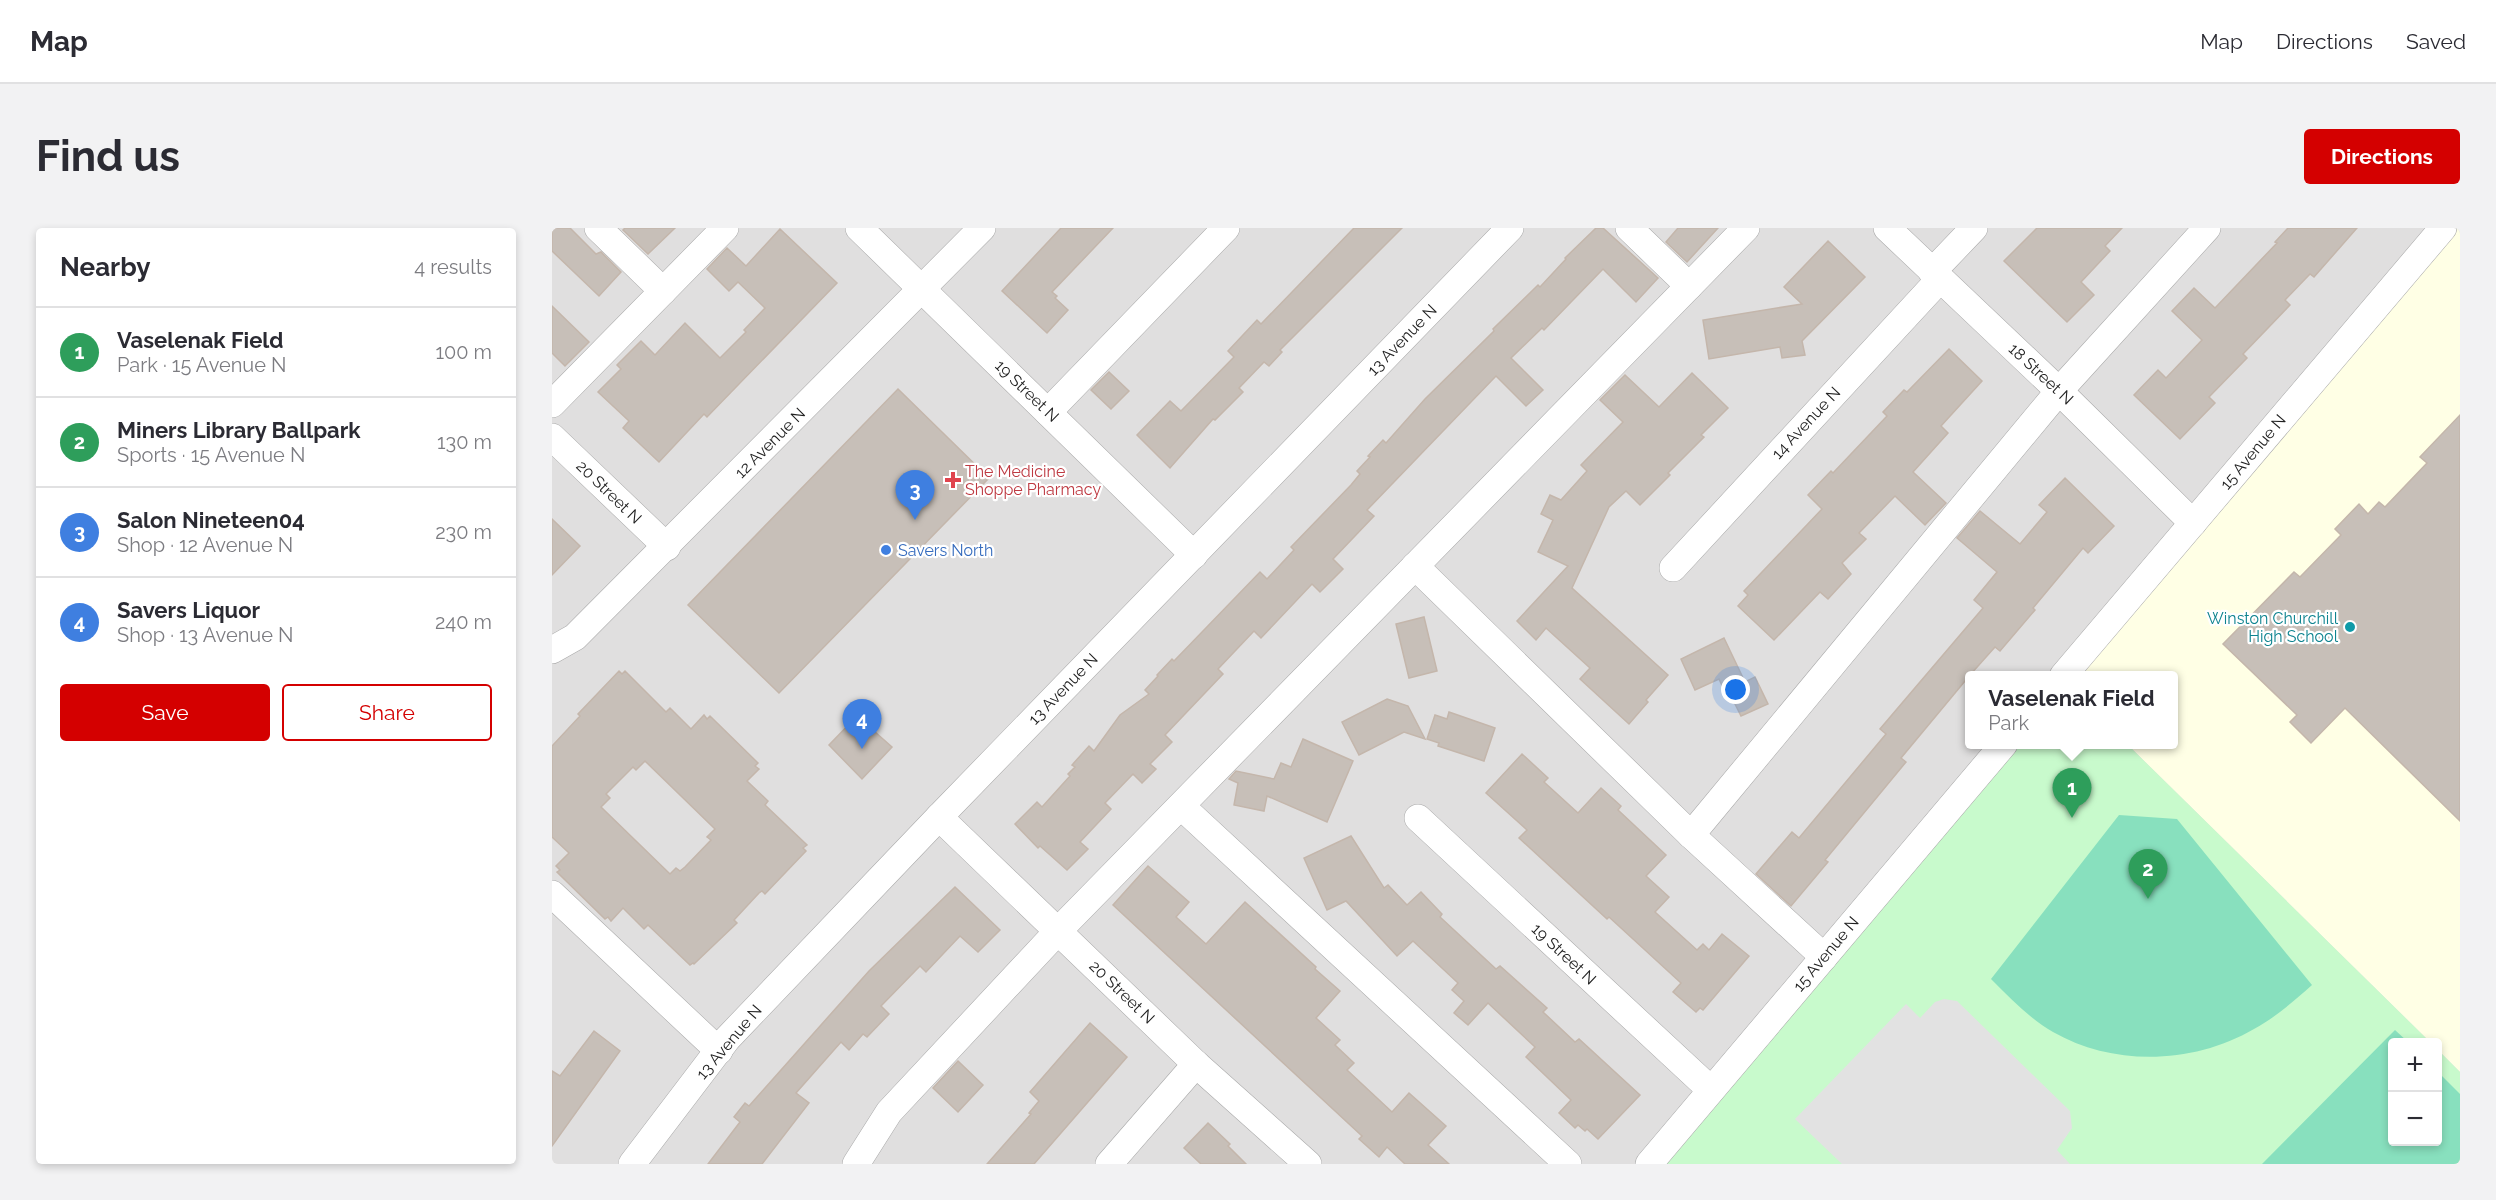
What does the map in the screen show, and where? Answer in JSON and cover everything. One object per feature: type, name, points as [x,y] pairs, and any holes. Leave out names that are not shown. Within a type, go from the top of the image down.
[{"type":"street","points":[[598,228],[663,291]]},
{"type":"street","points":[[552,404],[726,228]]},
{"type":"street","name":"19 Street N","points":[[859,228],[1194,555]]},
{"type":"street","name":"12 Avenue N","points":[[552,650],[575,637],[667,547],[982,228]]},
{"type":"street","points":[[1048,412],[1226,228]]},
{"type":"street","name":"13 Avenue N","points":[[633,1164],[718,1051],[939,817],[1510,228]]},
{"type":"street","points":[[1629,228],[1689,286]]},
{"type":"street","points":[[856,1164],[889,1112],[1058,932],[1746,228]]},
{"type":"street","name":"18 Street N","points":[[1887,228],[2059,391],[2193,523]]},
{"type":"street","name":"14 Avenue N","points":[[1673,568],[1936,275],[1974,228]]},
{"type":"street","points":[[1690,835],[2059,391],[2208,228]]},
{"type":"street","name":"15 Avenue N","points":[[2066,671],[2443,228]]},
{"type":"street","name":"20 Street N","points":[[552,437],[667,547]]},
{"type":"street","points":[[1415,566],[1690,835],[1824,957]]},
{"type":"street","name":"15 Avenue N","points":[[1649,1164],[2000,749]]},
{"type":"street","points":[[1181,806],[1568,1164]]},
{"type":"street","name":"20 Street N","points":[[939,817],[1196,1064],[1308,1164]]},
{"type":"street","name":"19 Street N","points":[[1418,818],[1711,1090]]},
{"type":"street","points":[[552,894],[718,1051]]},
{"type":"street","points":[[1109,1164],[1196,1064]]},
{"type":"shaded area","points":[[552,228],[2460,228],[2460,1164],[552,1164]]},
{"type":"shaded area","points":[[2443,228],[2460,228],[2460,1072],[2442,1054],[2442,1038],[2426,1038],[2132,749],[2178,749],[2178,671],[2067,671]]},
{"type":"shaded area","points":[[1944,999],[1957,1001],[2070,1111],[2072,1128],[2057,1150],[2070,1164],[1842,1164],[1795,1119],[1906,1004],[1920,1018],[1935,1002]]},
{"type":"green space","points":[[2001,749],[2132,749],[2426,1038],[2388,1038],[2388,1146],[2442,1146],[2442,1054],[2460,1072],[2460,1164],[1649,1164]]},
{"type":"green space","points":[[2119,815],[2177,819],[2312,985],[2292,1003],[2254,1029],[2231,1041],[2180,1055],[2128,1056],[2102,1051],[2053,1032],[2020,1008],[1991,979]]},
{"type":"green space","points":[[2395,1030],[2404,1038],[2388,1038],[2388,1146],[2442,1146],[2442,1076],[2460,1094],[2460,1164],[2262,1164]]},
{"type":"building","points":[[552,228],[570,228],[596,254],[601,252],[621,272],[599,296],[552,251]]},
{"type":"building","points":[[625,228],[675,228],[648,254],[623,230]]},
{"type":"building","points":[[1061,228],[1113,228],[1052,292],[1068,310],[1047,333],[1002,291]]},
{"type":"building","points":[[1354,228],[1402,228],[1280,350],[1282,352],[1269,366],[1264,362],[1239,388],[1243,392],[1215,420],[1213,419],[1170,468],[1137,435],[1170,401],[1181,411],[1234,357],[1228,351],[1257,320],[1261,324]]},
{"type":"building","points":[[1596,228],[1603,228],[1658,278],[1636,302],[1603,269],[1544,330],[1542,328],[1511,358],[1543,390],[1526,406],[1496,376],[1367,510],[1374,516],[1333,559],[1343,569],[1320,592],[1312,584],[1261,638],[1254,631],[1218,669],[1223,674],[1165,735],[1172,742],[1150,764],[1156,769],[1142,783],[1133,774],[1105,803],[1111,809],[1080,842],[1088,849],[1067,870],[1040,846],[1038,848],[1015,824],[1037,802],[1042,807],[1070,776],[1068,774],[1075,767],[1072,765],[1089,746],[1094,751],[1120,715],[1149,694],[1145,690],[1157,675],[1172,659],[1174,661],[1260,572],[1267,579],[1294,550],[1291,547],[1351,485],[1360,474],[1357,471],[1370,457],[1368,456],[1383,440],[1386,443],[1425,399],[1494,331],[1493,329],[1538,285],[1540,287],[1565,258]]},
{"type":"building","points":[[1678,228],[1718,228],[1687,262],[1666,242]]},
{"type":"building","points":[[2037,228],[2122,228],[2105,246],[2110,251],[2081,282],[2094,295],[2067,322],[2004,261]]},
{"type":"building","points":[[2288,228],[2357,228],[2314,277],[2310,274],[2285,300],[2290,305],[2243,354],[2247,358],[2209,397],[2215,403],[2180,439],[2134,395],[2158,370],[2166,378],[2202,340],[2172,311],[2194,288],[2215,308],[2277,243],[2275,242]]},
{"type":"building","points":[[780,229],[837,283],[707,417],[704,414],[659,462],[623,428],[629,421],[598,392],[621,369],[617,365],[641,341],[655,355],[685,323],[720,358],[746,332],[744,330],[765,308],[738,282],[729,291],[707,269],[727,248],[746,266]]},
{"type":"building","points":[[1828,241],[1865,277],[1802,341],[1805,355],[1782,358],[1780,347],[1709,359],[1703,320],[1802,304],[1784,287]]},
{"type":"building","points":[[552,306],[589,342],[565,366],[552,353]]},
{"type":"building","points":[[1949,349],[1982,381],[1941,426],[1948,433],[1913,472],[1946,503],[1925,525],[1895,496],[1859,533],[1866,539],[1842,563],[1851,574],[1828,599],[1820,592],[1774,640],[1738,606],[1748,595],[1744,591],[1822,509],[1808,495],[1831,471],[1833,473],[1887,416],[1883,412],[1904,390],[1907,392]]},
{"type":"building","points":[[1109,372],[1129,391],[1111,409],[1091,390]]},
{"type":"building","points":[[1692,373],[1728,408],[1701,435],[1704,437],[1668,473],[1670,475],[1640,505],[1626,491],[1609,507],[1572,588],[1668,675],[1629,724],[1580,679],[1590,668],[1546,628],[1536,640],[1517,621],[1568,566],[1538,552],[1553,520],[1541,514],[1550,495],[1561,500],[1587,471],[1581,465],[1623,422],[1600,400],[1625,375],[1659,407]]},
{"type":"building","points":[[898,389],[989,478],[779,693],[688,605]]},
{"type":"building","name":"Winston Churchill High School","points":[[2460,415],[2460,821],[2345,708],[2311,743],[2290,722],[2297,715],[2223,644],[2294,572],[2300,577],[2341,535],[2335,529],[2359,504],[2368,514],[2379,502],[2385,507],[2427,463],[2420,457]]},
{"type":"building","points":[[2065,478],[2114,526],[2088,553],[2083,548],[2000,651],[1995,647],[1974,671],[1965,671],[1965,681],[1901,758],[1906,762],[1825,860],[1828,862],[1791,906],[1756,874],[1792,832],[1799,838],[1886,734],[1880,729],[1983,608],[1974,600],[1997,572],[1957,538],[1980,511],[2020,544],[2047,512],[2039,505]]},
{"type":"building","points":[[552,519],[580,546],[552,575]]},
{"type":"building","points":[[1424,617],[1437,671],[1409,678],[1396,624]]},
{"type":"building","points":[[1724,638],[1745,682],[1755,677],[1768,704],[1741,716],[1728,690],[1725,692],[1719,679],[1695,690],[1681,659]]},
{"type":"building","points":[[619,671],[622,674],[625,671],[666,712],[670,708],[691,729],[704,715],[707,719],[710,716],[758,763],[755,766],[759,769],[747,781],[768,801],[765,805],[807,845],[803,848],[806,851],[765,894],[762,891],[759,893],[734,920],[737,923],[694,964],[690,965],[648,925],[644,929],[623,908],[611,921],[608,917],[605,919],[557,872],[560,870],[556,866],[569,853],[552,837],[552,746],[580,716],[578,714]],"holes":[[[645,761],[715,829],[707,837],[711,840],[685,867],[680,871],[676,868],[670,874],[601,807],[610,798],[606,794],[633,767],[636,770]]]},
{"type":"building","points":[[1387,699],[1408,706],[1425,739],[1404,732],[1359,755],[1342,722]]},
{"type":"building","points":[[1449,712],[1495,728],[1484,761],[1438,746],[1439,743],[1427,739],[1435,715],[1447,719]]},
{"type":"building","points":[[857,716],[892,747],[862,779],[829,745]]},
{"type":"building","points":[[1303,739],[1353,761],[1327,822],[1267,796],[1264,811],[1234,805],[1238,783],[1229,779],[1236,771],[1274,779],[1281,763],[1291,767]]},
{"type":"building","points":[[1522,754],[1548,778],[1544,782],[1578,813],[1601,788],[1621,806],[1618,810],[1666,855],[1646,876],[1669,897],[1655,912],[1697,950],[1703,944],[1709,950],[1722,934],[1749,956],[1703,1010],[1700,1008],[1696,1012],[1673,992],[1681,983],[1519,838],[1527,830],[1486,793]]},
{"type":"building","points":[[1351,836],[1384,888],[1388,885],[1407,905],[1421,892],[1442,914],[1440,917],[1496,969],[1500,966],[1547,1008],[1543,1012],[1575,1042],[1579,1039],[1640,1095],[1598,1139],[1587,1129],[1585,1131],[1578,1125],[1575,1128],[1559,1113],[1571,1100],[1526,1057],[1535,1047],[1488,1003],[1468,1025],[1454,1013],[1464,1001],[1452,990],[1458,983],[1413,941],[1397,956],[1346,901],[1327,910],[1304,858]]},
{"type":"building","points":[[1148,866],[1189,902],[1176,917],[1206,944],[1245,902],[1316,967],[1315,969],[1340,991],[1316,1018],[1340,1040],[1335,1045],[1354,1063],[1347,1070],[1392,1112],[1409,1093],[1446,1126],[1428,1145],[1449,1164],[1405,1164],[1387,1147],[1379,1157],[1359,1139],[1362,1136],[1113,905]]},
{"type":"building","points":[[955,887],[1000,930],[978,952],[960,936],[926,972],[920,966],[881,1006],[889,1014],[867,1037],[863,1034],[849,1050],[841,1042],[796,1093],[809,1103],[762,1164],[708,1164],[740,1122],[734,1117],[745,1103],[749,1106],[869,971]]},
{"type":"building","points":[[1090,1023],[1127,1057],[1034,1164],[987,1164],[1031,1114],[1029,1113],[1039,1101],[1030,1092]]},
{"type":"building","points":[[594,1031],[620,1051],[552,1146],[552,1071],[560,1076]]},
{"type":"building","points":[[958,1061],[983,1085],[958,1112],[933,1088]]},
{"type":"building","points":[[1208,1123],[1230,1144],[1228,1146],[1246,1164],[1201,1164],[1184,1148]]},
{"type":"place","name":"The Medicine Shoppe Pharmacy","points":[[953,480]]},
{"type":"place","name":"Salon Nineteen04","points":[[915,520]]},
{"type":"place","name":"Savers North","points":[[886,550]]},
{"type":"place","name":"Winston Churchill High School","points":[[2350,627]]},
{"type":"place","name":"Savers Liquor","points":[[862,749]]},
{"type":"place","name":"Vaselenak Field","points":[[2072,818]]},
{"type":"place","name":"Miners Library Ballpark","points":[[2148,899]]}]
